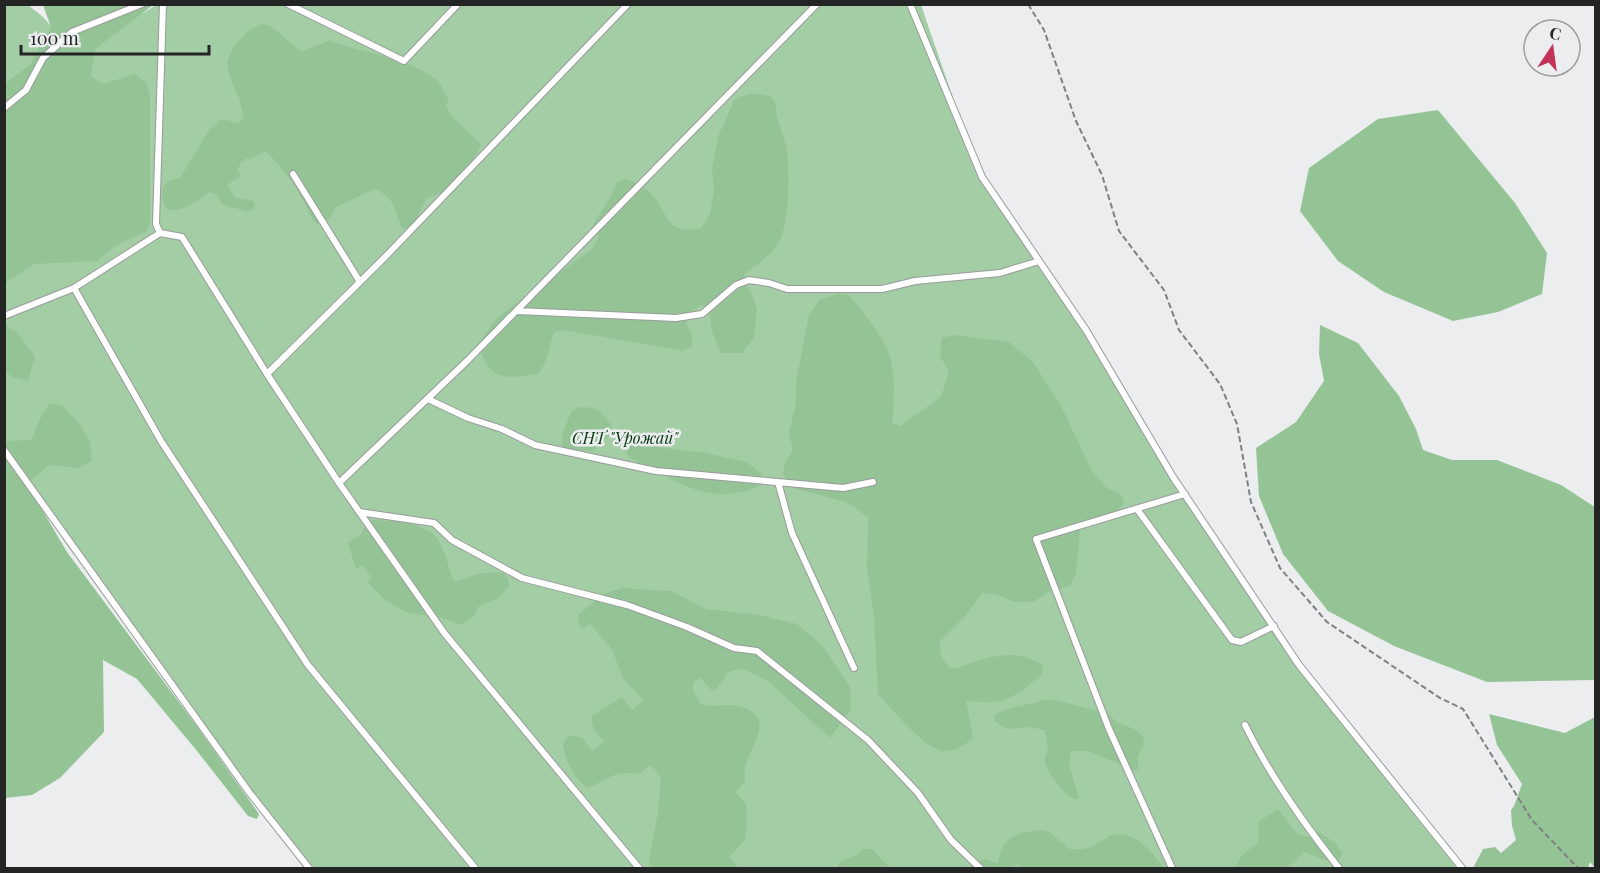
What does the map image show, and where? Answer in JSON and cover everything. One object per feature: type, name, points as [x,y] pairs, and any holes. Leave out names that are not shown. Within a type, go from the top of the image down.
[{"type":"lane","points":[[4,108],[26,90],[43,58],[72,32],[142,4]]},
{"type":"lane","points":[[160,233],[156,224],[163,4]]},
{"type":"lane","points":[[288,4],[404,61],[458,4]]},
{"type":"lane","points":[[267,374],[360,282],[628,4]]},
{"type":"lane","points":[[339,483],[517,311],[817,4]]},
{"type":"lane","points":[[910,4],[982,177],[1086,330],[1185,494],[1299,665],[1446,851],[1462,868]]},
{"type":"lane","points":[[293,174],[360,282]]},
{"type":"lane","points":[[4,316],[74,288],[160,233],[182,237],[267,374],[339,483],[445,634],[639,868]]},
{"type":"lane","points":[[517,311],[676,318],[702,314],[736,285],[749,280],[769,283],[786,289],[882,289],[915,281],[1000,273],[1039,261]]},
{"type":"lane","points":[[74,288],[161,441],[308,665],[475,868]]},
{"type":"lane","points":[[428,399],[535,445],[656,471],[843,488],[873,482]]},
{"type":"lane","points":[[4,450],[249,792],[309,868]]},
{"type":"lane","points":[[778,482],[792,533],[854,668]]},
{"type":"lane","points":[[1172,868],[1109,729],[1036,539],[1185,494]]},
{"type":"lane","points":[[1137,509],[1232,640],[1241,642],[1274,627]]},
{"type":"lane","points":[[359,512],[434,523],[452,540],[522,578],[627,605],[687,627],[734,648],[758,651],[868,740],[918,794],[951,840],[980,868]]},
{"type":"lane","points":[[1245,725],[1256,749],[1310,832],[1340,868]]},
{"type":"path","points":[[1028,4],[1044,30],[1076,121],[1102,175],[1119,231],[1164,290],[1179,330],[1220,384],[1237,424],[1251,502],[1280,568],[1327,622],[1440,698],[1463,709],[1532,820],[1578,868]]},
{"type":"green space","name":"СНТ \"Урожай\"","points":[[158,4],[921,5],[974,159],[1285,643],[1464,868],[306,868],[64,541],[5,439],[4,5],[28,5],[43,17],[64,41],[143,13]]},
{"type":"green space","points":[[43,5],[153,5],[95,49],[91,76],[103,84],[135,74],[147,84],[150,96],[150,223],[147,231],[116,246],[97,261],[34,264],[5,283],[5,83],[30,65],[51,27]]},
{"type":"green space","points":[[262,24],[279,32],[302,51],[329,41],[404,63],[431,76],[440,84],[449,100],[446,105],[451,116],[481,144],[475,157],[447,189],[427,198],[416,220],[407,228],[402,228],[390,200],[375,189],[336,207],[329,219],[317,224],[291,180],[265,151],[251,159],[247,158],[240,164],[238,170],[241,176],[227,185],[235,198],[251,200],[255,203],[254,209],[249,212],[221,204],[217,196],[209,192],[185,207],[175,210],[168,209],[162,192],[165,184],[180,178],[209,130],[221,119],[239,123],[244,116],[228,72],[228,61],[233,48],[244,35]]},
{"type":"green space","points":[[751,94],[766,95],[774,101],[786,148],[788,185],[787,211],[779,242],[769,255],[745,273],[743,282],[751,292],[757,309],[754,338],[742,353],[721,353],[712,332],[709,309],[701,305],[690,313],[686,324],[692,335],[692,346],[683,351],[564,330],[554,332],[539,373],[507,377],[492,371],[482,355],[479,343],[498,317],[591,250],[599,237],[593,226],[617,182],[625,179],[645,188],[676,227],[690,230],[701,228],[710,214],[714,190],[712,168],[719,134],[734,101]]},
{"type":"green space","points":[[1438,110],[1515,203],[1547,253],[1542,294],[1498,312],[1453,321],[1384,292],[1338,261],[1300,211],[1309,168],[1378,119]]},
{"type":"green space","points":[[838,294],[848,295],[853,300],[872,324],[888,350],[894,382],[892,423],[900,426],[941,397],[949,372],[940,356],[942,338],[954,335],[1009,342],[1033,362],[1061,406],[1093,473],[1106,487],[1122,496],[1124,504],[1115,513],[1093,519],[1080,530],[1076,573],[1070,586],[1048,592],[1033,602],[1015,602],[997,595],[982,593],[966,615],[940,641],[941,656],[949,668],[1010,655],[1026,657],[1042,665],[1043,673],[1025,689],[1005,699],[987,702],[966,701],[973,738],[952,750],[936,749],[928,744],[878,694],[874,616],[867,568],[868,518],[852,505],[842,501],[793,488],[783,474],[785,462],[793,451],[789,433],[796,403],[796,382],[809,315],[820,299]]},
{"type":"green space","points":[[5,324],[17,333],[35,356],[28,381],[12,377],[5,370]]},
{"type":"green space","points":[[1320,325],[1358,343],[1399,396],[1416,429],[1423,450],[1452,460],[1497,460],[1561,485],[1595,507],[1595,680],[1487,682],[1394,646],[1328,611],[1283,554],[1259,496],[1256,448],[1296,422],[1324,381],[1319,354]]},
{"type":"green space","points":[[50,403],[62,405],[81,426],[90,442],[92,460],[79,468],[49,465],[27,484],[67,552],[196,725],[259,814],[257,819],[248,816],[137,679],[103,660],[104,732],[60,778],[32,795],[5,798],[4,441],[31,440]]},
{"type":"green space","points":[[579,407],[598,411],[611,425],[609,436],[592,451],[567,449],[562,445],[563,433],[571,412]]},
{"type":"green space","points":[[632,444],[705,453],[746,462],[761,473],[765,483],[746,491],[728,494],[695,489],[630,458],[626,452]]},
{"type":"green space","points":[[373,520],[406,523],[430,532],[441,546],[454,581],[489,572],[505,573],[510,584],[500,597],[478,607],[474,616],[461,625],[442,618],[405,612],[384,599],[367,582],[372,578],[362,565],[356,569],[348,543],[361,534],[367,522]]},
{"type":"green space","points":[[622,588],[671,591],[706,609],[759,615],[797,624],[822,645],[850,687],[851,709],[830,738],[768,681],[741,668],[726,673],[723,681],[713,692],[701,678],[693,682],[693,691],[701,704],[743,707],[753,712],[760,726],[747,759],[745,782],[735,792],[746,804],[745,840],[729,857],[739,868],[652,868],[649,861],[658,812],[661,777],[651,765],[639,774],[618,774],[588,788],[574,774],[568,763],[563,744],[569,735],[582,738],[593,751],[604,741],[593,727],[592,716],[622,697],[632,710],[644,700],[623,679],[612,649],[590,624],[584,629],[579,626],[578,615],[603,594]]},
{"type":"green space","points":[[1043,700],[1055,700],[1106,713],[1117,722],[1134,729],[1143,736],[1144,746],[1137,759],[1139,769],[1133,770],[1088,751],[1071,751],[1069,765],[1079,798],[1075,800],[1065,793],[1049,773],[1044,760],[1048,748],[1045,730],[1029,727],[1007,729],[994,721],[995,715],[1000,712]]},
{"type":"green space","points":[[1489,714],[1565,733],[1595,717],[1595,868],[1590,862],[1588,868],[1473,868],[1483,849],[1495,847],[1501,853],[1516,840],[1511,810],[1522,784],[1497,745]]},
{"type":"green space","points":[[1278,809],[1298,835],[1309,837],[1319,832],[1335,843],[1343,853],[1338,861],[1330,862],[1304,852],[1287,868],[1235,868],[1241,856],[1259,842],[1258,822]]},
{"type":"green space","points":[[1040,830],[1050,832],[1069,849],[1089,848],[1112,835],[1129,836],[1142,844],[1164,868],[1022,868],[1017,865],[1008,868],[968,868],[984,859],[998,863],[1007,841],[1023,833]]},
{"type":"green space","points":[[862,849],[872,849],[890,868],[837,868],[841,861],[856,855]]}]
